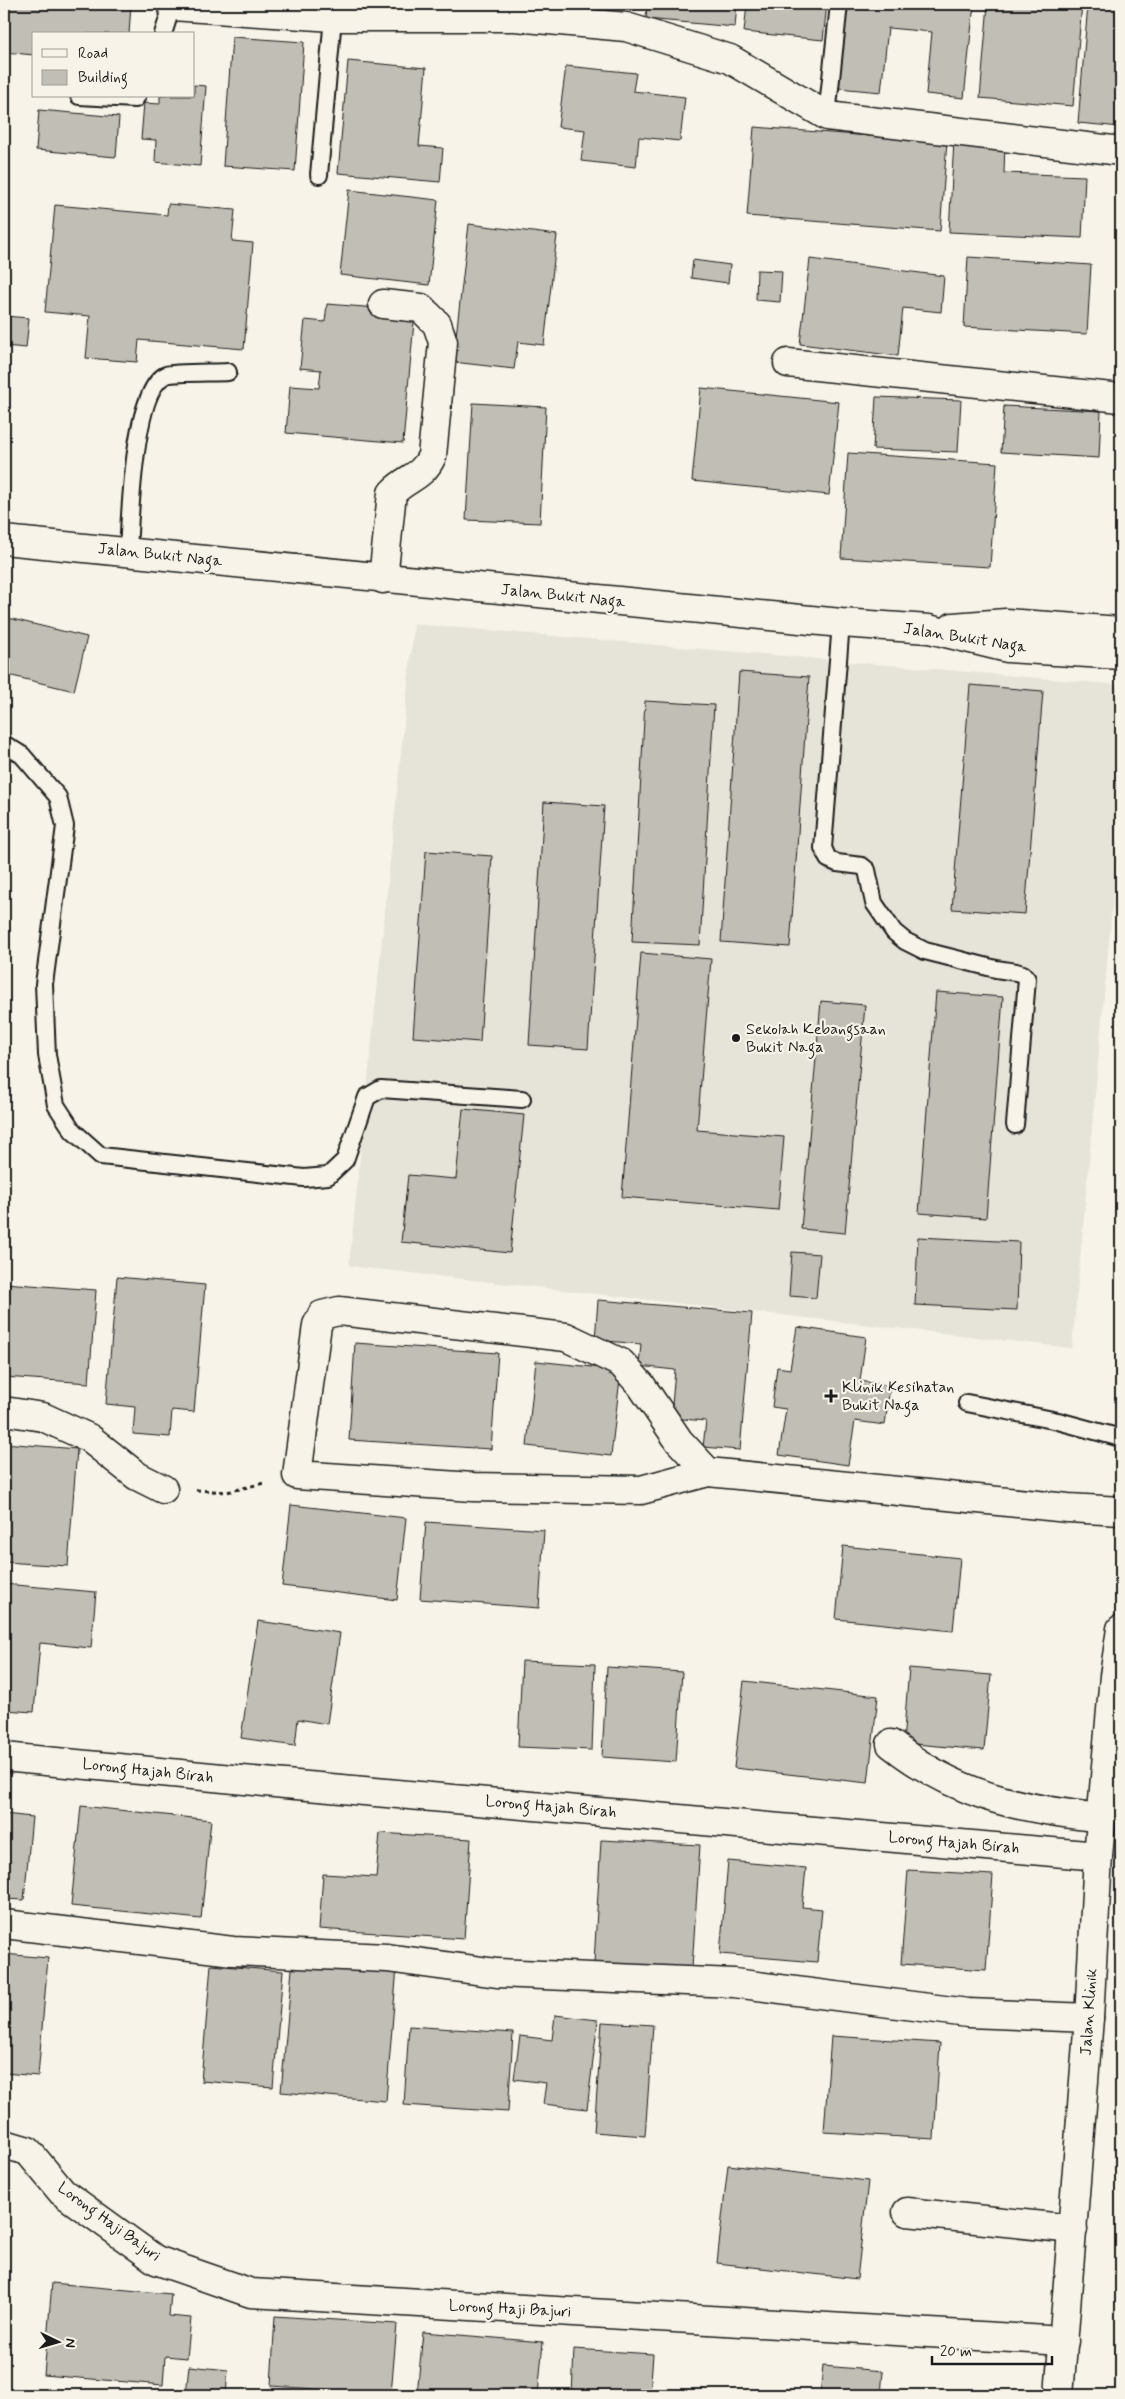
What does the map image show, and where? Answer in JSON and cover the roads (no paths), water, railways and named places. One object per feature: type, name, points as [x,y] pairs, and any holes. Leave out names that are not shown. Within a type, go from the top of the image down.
[{"type":"street","points":[[169,5],[333,17],[515,17],[626,27],[730,60],[827,116],[1121,152]]},
{"type":"street","points":[[383,304],[421,308],[437,324],[443,342],[432,456],[426,468],[417,476],[400,485],[392,493],[383,579]]},
{"type":"street","points":[[788,364],[1121,398]]},
{"type":"street","name":"Jalan Bukit Naga","points":[[4,540],[841,624],[929,629],[1007,648],[1121,655]]},
{"type":"street","points":[[929,629],[1006,623],[1121,632]]},
{"type":"street","points":[[708,1472],[679,1441],[641,1385],[621,1364],[566,1337],[339,1311],[322,1314],[317,1325],[297,1474],[473,1487],[641,1490],[708,1472],[1068,1508],[1121,1511]]},
{"type":"street","points":[[4,1410],[43,1417],[89,1438],[137,1476],[163,1489]]},
{"type":"street","name":"Jalan Klinik","points":[[1059,2395],[1089,2018],[1098,1856],[1102,1818],[1113,1773],[1118,1643],[1121,1629]]},
{"type":"street","points":[[891,1744],[918,1765],[966,1788],[1002,1802],[1051,1812],[1102,1818]]},
{"type":"street","name":"Lorong Hajah Birah","points":[[4,1757],[285,1784],[1098,1856]]},
{"type":"street","points":[[4,1924],[233,1951],[387,1958],[497,1973],[734,1983],[968,2013],[1089,2018]]},
{"type":"street","name":"Lorong Haji Bajuri","points":[[4,2144],[28,2151],[62,2192],[156,2260],[251,2293],[1064,2341]]},
{"type":"street","points":[[907,2212],[1073,2229]]},
{"type":"lane","points":[[827,116],[839,4]]},
{"type":"lane","points":[[163,32],[169,5]]},
{"type":"lane","points":[[319,175],[333,17]]},
{"type":"lane","points":[[116,98],[136,98]]},
{"type":"lane","points":[[128,552],[132,488],[144,409],[152,388],[166,375],[228,372]]},
{"type":"lane","points":[[841,624],[823,848],[828,859],[837,863],[862,866],[866,870],[874,903],[894,932],[905,941],[925,951],[1023,974],[1027,980],[1016,1125]]},
{"type":"lane","points":[[4,744],[22,756],[58,797],[65,826],[44,984],[47,1055],[56,1105],[73,1131],[101,1156],[304,1178],[328,1176],[345,1160],[367,1097],[381,1089],[522,1099]]},
{"type":"lane","points":[[967,1403],[1058,1421],[1121,1438]]},
{"type":"place","name":"Sekolah Kebangsaan Bukit Naga","points":[[736,1038]]},
{"type":"place","name":"Klinik Kesihatan Bukit Naga","points":[[831,1396]]}]
